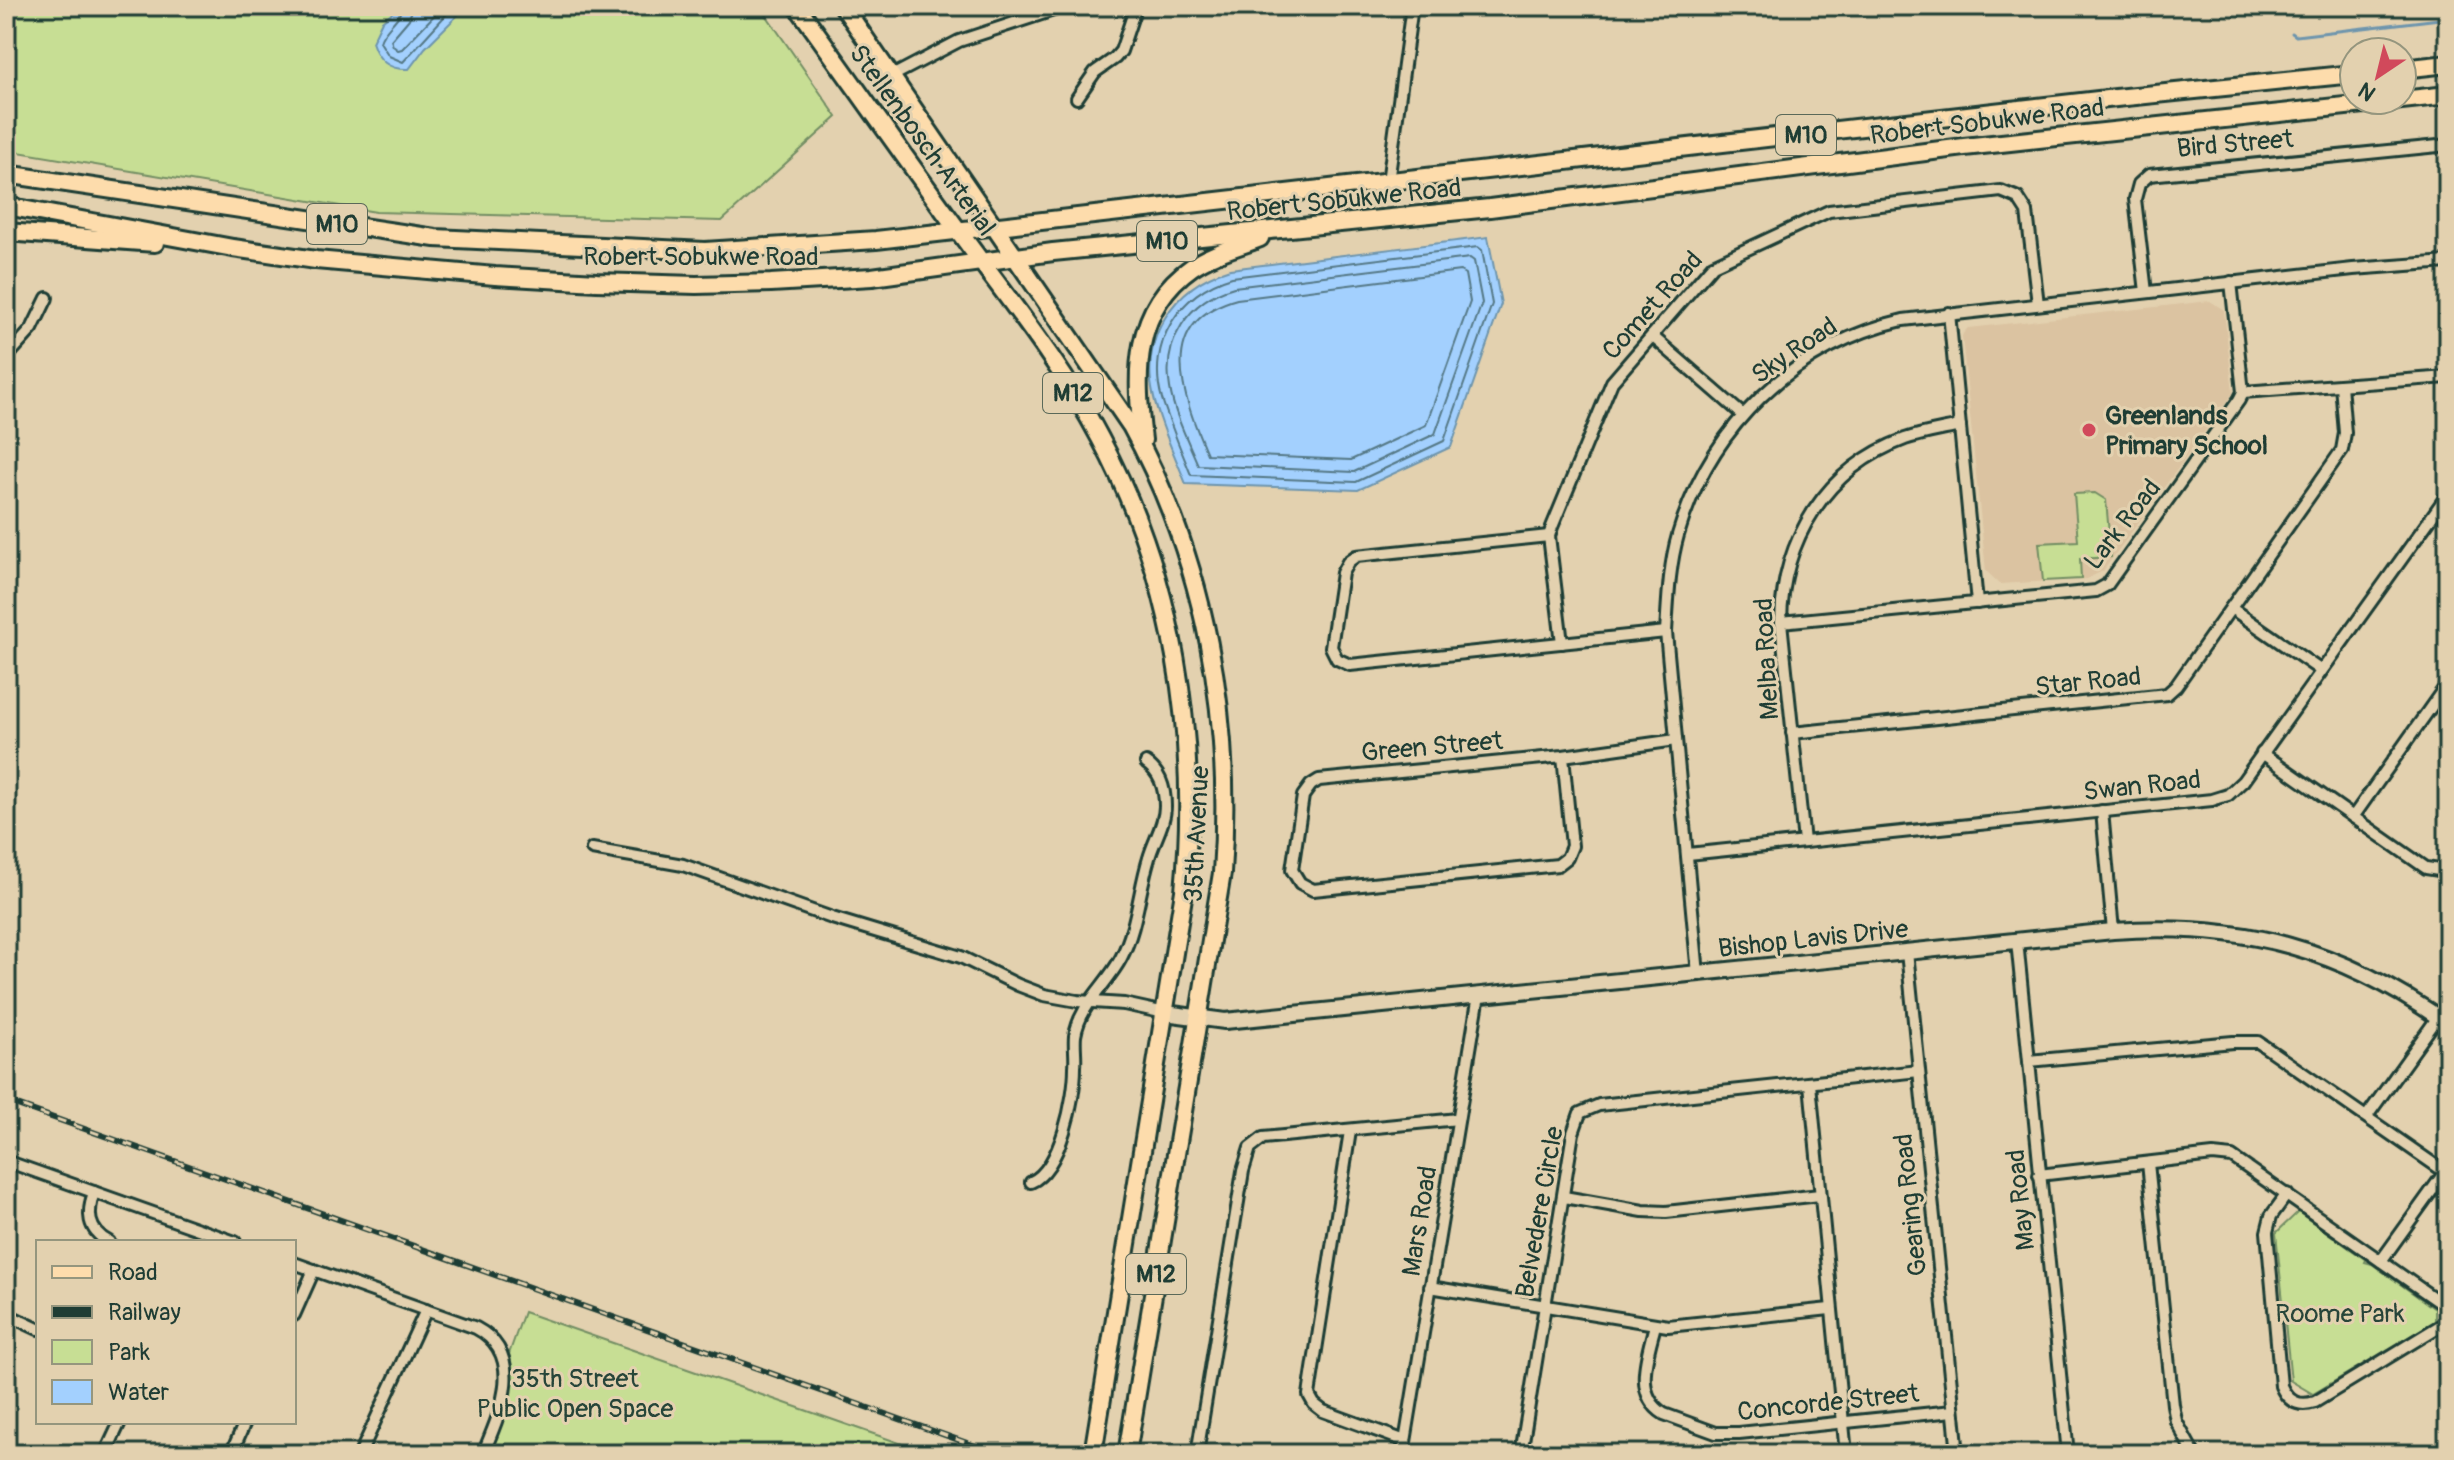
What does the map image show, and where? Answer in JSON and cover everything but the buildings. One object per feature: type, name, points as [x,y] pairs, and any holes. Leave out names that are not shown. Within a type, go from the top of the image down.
[{"type":"main road","name":"Stellenbosch Arterial","points":[[797,6],[982,264]]},
{"type":"main road","name":"Stellenbosch Arterial","points":[[843,6],[1017,259]]},
{"type":"main road","points":[[2418,67],[2448,64]]},
{"type":"main road","name":"Robert Sobukwe Road","points":[[6,174],[393,234],[705,251],[829,245],[2116,98],[2338,76]]},
{"type":"main road","name":"Robert Sobukwe Road","points":[[6,206],[233,248],[316,260],[495,276],[696,285],[872,277],[1053,252],[1490,208],[1993,143],[2448,95]]},
{"type":"main road","points":[[1145,451],[1137,370],[1142,337],[1159,302],[1193,266],[1280,230]]},
{"type":"main road","points":[[6,232],[233,248]]},
{"type":"main road","name":"35th Avenue","points":[[1017,259],[1113,397],[1145,451],[1182,542],[1210,647],[1220,703],[1225,778],[1223,859],[1215,925],[1197,1018],[1127,1454]]},
{"type":"main road","name":"35th Avenue","points":[[982,264],[1042,347],[1100,437],[1143,534],[1183,698],[1189,803],[1184,891],[1094,1446]]},
{"type":"street","points":[[1077,98],[1095,72],[1121,51],[1136,6]]},
{"type":"street","points":[[1388,182],[1412,6]]},
{"type":"street","points":[[892,76],[959,41],[1059,7]]},
{"type":"street","name":"Bird Street","points":[[2146,292],[2135,199],[2139,184],[2149,175],[2448,145]]},
{"type":"street","name":"Comet Road","points":[[1562,643],[1549,536],[1612,382],[1713,265],[1829,211],[2001,191],[2018,198],[2027,212],[2038,304]]},
{"type":"street","name":"Sky Road","points":[[1698,974],[1666,632],[1669,582],[1677,538],[1687,508],[1710,459],[1743,415],[1789,373],[1847,338],[1883,324],[1949,313],[2231,282],[2448,262]]},
{"type":"street","points":[[2231,282],[2243,392],[2448,377]]},
{"type":"street","points":[[6,358],[32,329],[47,298]]},
{"type":"street","points":[[1949,313],[1977,603]]},
{"type":"street","points":[[1652,336],[1743,415]]},
{"type":"street","name":"Star Road","points":[[1792,733],[2162,696],[2176,686],[2342,450],[2345,433],[2341,385]]},
{"type":"street","name":"Lark Road","points":[[1781,622],[2096,591],[2107,585],[2225,423],[2243,392]]},
{"type":"street","name":"Melba Road","points":[[1804,842],[1781,622],[1782,595],[1792,552],[1822,496],[1854,466],[1887,447],[1915,436],[1960,426]]},
{"type":"street","name":"Swan Road","points":[[1688,854],[2223,798],[2238,787],[2448,494]]},
{"type":"street","points":[[1549,536],[1356,556],[1342,573],[1331,647],[1337,659],[1350,665],[1666,632]]},
{"type":"street","points":[[2231,608],[2320,670]]},
{"type":"street","points":[[2353,817],[2448,683]]},
{"type":"street","name":"Green Street","points":[[1563,756],[1572,846],[1567,858],[1558,865],[1313,890],[1300,883],[1292,870],[1303,796],[1319,780],[1563,756],[1676,740]]},
{"type":"street","points":[[2262,753],[2426,868],[2439,870],[2448,867]]},
{"type":"street","points":[[1031,1182],[1045,1172],[1054,1158],[1072,1097],[1076,1033],[1088,1002],[1114,969],[1126,947],[1150,855],[1163,820],[1164,790],[1156,771],[1146,763]]},
{"type":"street","points":[[2102,811],[2113,931]]},
{"type":"street","points":[[592,849],[683,865],[823,916],[961,957],[1030,990],[1061,998],[1124,1004],[1165,1013]]},
{"type":"street","name":"Bishop Lavis Drive","points":[[1165,1013],[1225,1021],[2113,931],[2163,929],[2222,931],[2275,941],[2351,966],[2396,989],[2443,1020]]},
{"type":"street","name":"May Road","points":[[2017,941],[2068,1454]]},
{"type":"street","name":"Gearing Road","points":[[1907,952],[1958,1454]]},
{"type":"street","name":"Mars Road","points":[[1403,1454],[1479,995]]},
{"type":"street","points":[[2367,1116],[2443,1020]]},
{"type":"street","points":[[2029,1061],[2258,1042],[2446,1173],[2381,1261]]},
{"type":"street","name":"Belvedere Circle","points":[[1521,1454],[1574,1127],[1580,1113],[1587,1108],[1919,1071]]},
{"type":"street","points":[[1810,1084],[1846,1454]]},
{"type":"street","points":[[1197,1454],[1243,1171],[1250,1148],[1263,1138],[1458,1119]]},
{"type":"street","points":[[1350,1131],[1309,1395],[1323,1411],[1405,1441]]},
{"type":"street","points":[[2039,1175],[2213,1155],[2232,1157],[2448,1308]]},
{"type":"street","points":[[6,1161],[94,1192],[204,1237]]},
{"type":"street","points":[[2148,1163],[2173,1405],[2176,1421],[2194,1454]]},
{"type":"street","points":[[94,1192],[89,1221],[98,1235],[106,1240]]},
{"type":"street","points":[[2287,1194],[2271,1216],[2267,1232],[2281,1386],[2289,1399],[2300,1405],[2315,1402],[2448,1321]]},
{"type":"street","points":[[1564,1197],[1666,1212],[1820,1195]]},
{"type":"street","points":[[296,1264],[482,1331],[493,1340],[502,1354],[507,1381],[483,1454]]},
{"type":"street","points":[[296,1310],[314,1270]]},
{"type":"street","points":[[1430,1287],[1655,1325],[1683,1325],[1830,1309]]},
{"type":"street","points":[[360,1454],[426,1310]]},
{"type":"street","points":[[6,1314],[36,1328]]},
{"type":"street","name":"Concorde Street","points":[[1655,1325],[1644,1381],[1647,1395],[1657,1410],[1664,1414],[1722,1434],[1953,1411]]},
{"type":"street","points":[[105,1454],[119,1424]]},
{"type":"street","points":[[231,1454],[244,1424]]},
{"type":"street","points":[[2442,1454],[2448,1450]]},
{"type":"shaded area","name":"Greenlands Primary School","points":[[2210,301],[2224,310],[2233,393],[2103,571],[2086,579],[2000,584],[1986,571],[1964,332],[1968,328]]},
{"type":"green space","points":[[6,6],[760,6],[837,117],[722,221],[376,212],[6,150]]},
{"type":"green space","points":[[2095,493],[2106,500],[2111,557],[2080,559],[2081,579],[2043,581],[2039,543],[2078,541],[2074,494]]},
{"type":"green space","name":"Roome Park","points":[[2298,1212],[2435,1309],[2435,1321],[2313,1394],[2291,1381],[2276,1233]]},
{"type":"green space","name":"35th Street Public Open Space","points":[[524,1312],[931,1454],[489,1454],[512,1386],[509,1354]]},
{"type":"water","points":[[400,6],[461,6],[458,15],[409,69],[385,63],[372,42],[382,21]]},
{"type":"water","points":[[1488,237],[1501,304],[1451,447],[1358,490],[1186,484],[1160,420],[1151,376],[1156,336],[1177,302],[1192,288],[1230,269]]},
{"type":"waterway","points":[[2292,33],[2296,36],[2448,18]]},
{"type":"railway","points":[[6,1101],[998,1454]]},
{"type":"place","name":"Greenlands Primary School","points":[[2089,430]]}]
